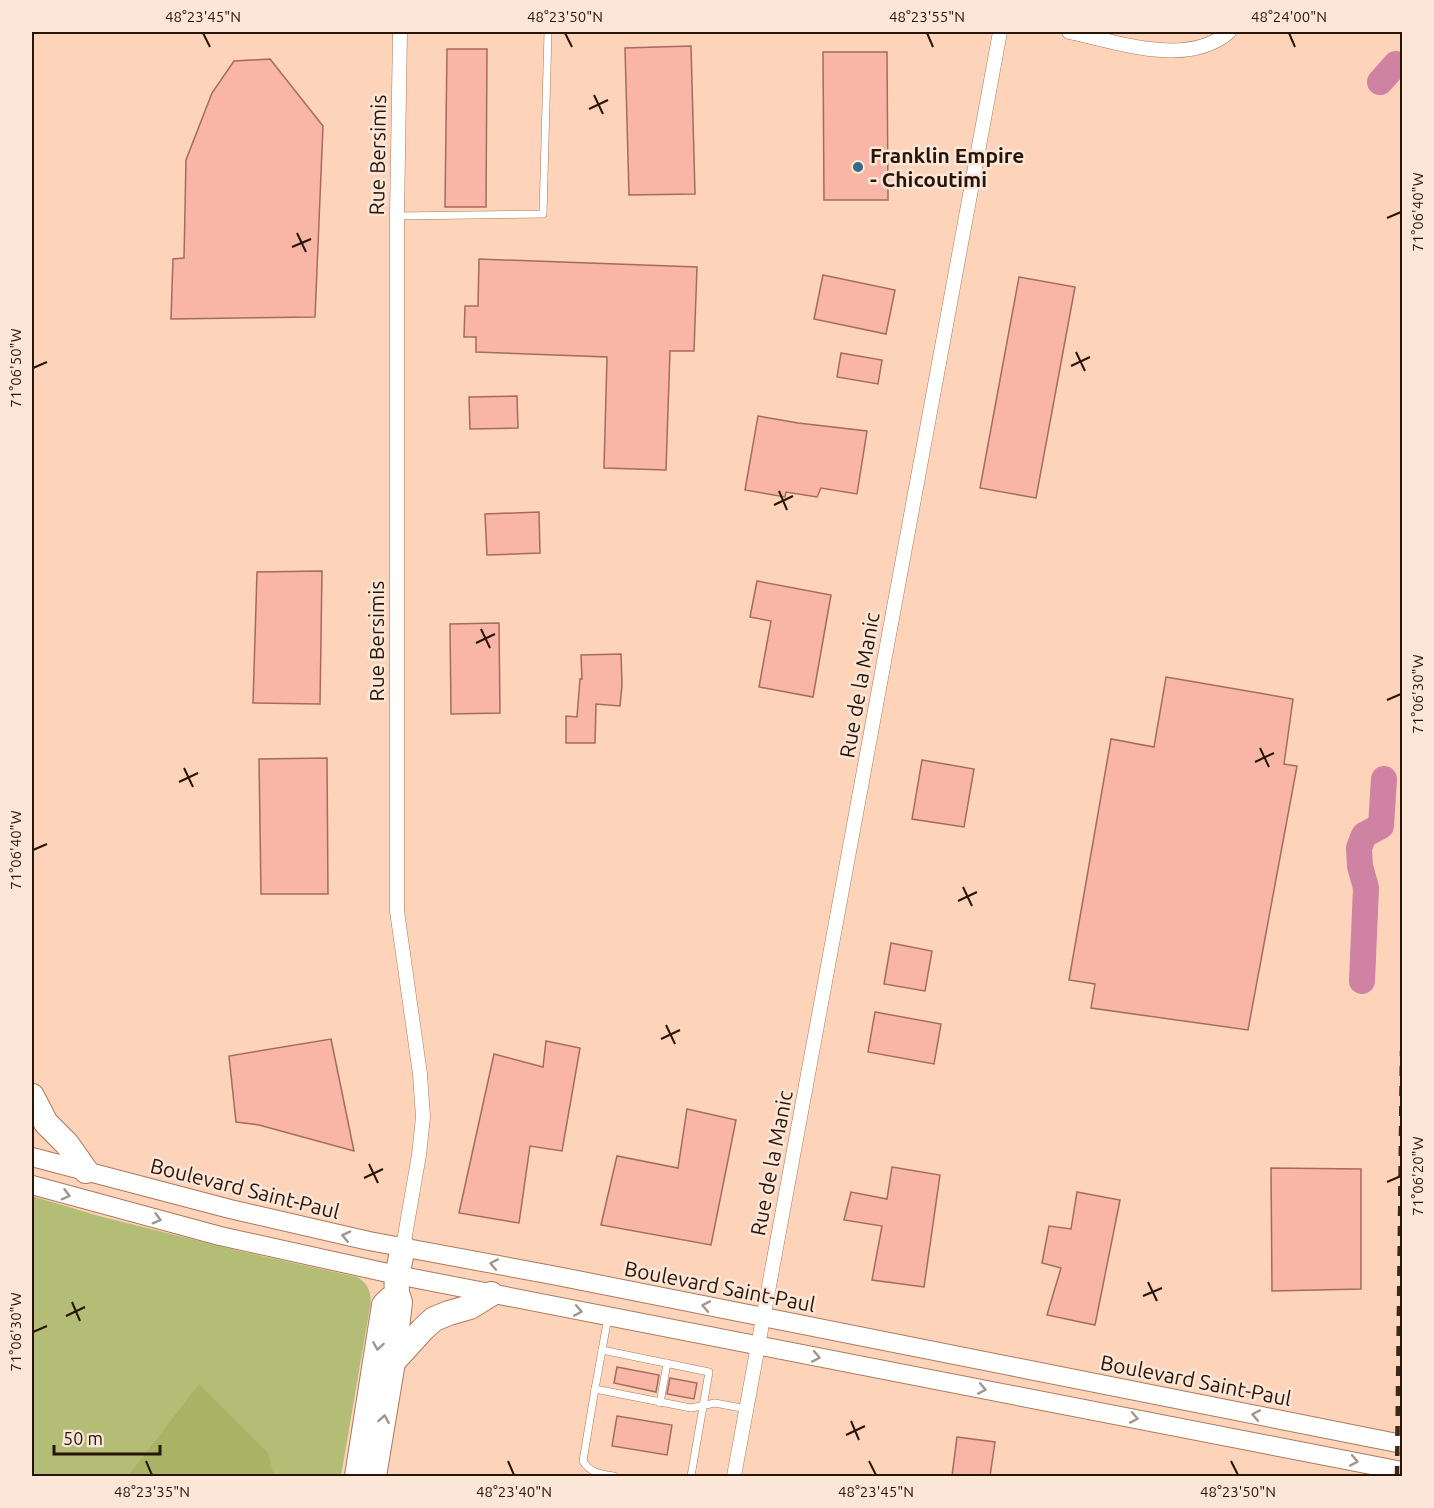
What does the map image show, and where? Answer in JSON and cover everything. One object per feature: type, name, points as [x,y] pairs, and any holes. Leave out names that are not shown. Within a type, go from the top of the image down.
[{"type":"highway","points":[[32,1096],[46,1123],[67,1144],[86,1172]]},
{"type":"highway","points":[[374,1476],[393,1362],[400,1302],[397,1284],[403,1247]]},
{"type":"highway","points":[[357,1476],[384,1305],[397,1284]]},
{"type":"highway","points":[[393,1362],[434,1319],[470,1307],[491,1294]]},
{"type":"main road","name":"Boulevard Saint-Paul","points":[[32,1157],[260,1217],[403,1247],[1402,1444]]},
{"type":"main road","points":[[32,1185],[397,1284],[491,1294],[1402,1471]]},
{"type":"street","name":"Rue Bersimis","points":[[400,32],[397,216],[397,911],[420,1074],[423,1117],[419,1155],[403,1247]]},
{"type":"street","name":"Rue de la Manic","points":[[734,1476],[1000,32]]},
{"type":"street","points":[[1069,32],[1138,47],[1180,51],[1209,46],[1229,32]]},
{"type":"lane","points":[[397,216],[543,214],[548,32]]},
{"type":"lane","points":[[608,1317],[583,1461],[593,1472],[614,1476]]},
{"type":"lane","points":[[602,1350],[709,1372],[691,1476]]},
{"type":"lane","points":[[660,1403],[667,1363]]},
{"type":"lane","points":[[595,1389],[691,1408],[715,1403],[747,1409]]},
{"type":"green space","points":[[32,1196],[99,1216],[235,1250],[357,1277],[366,1284],[371,1301],[341,1476],[32,1476]]},
{"type":"green space","points":[[199,1384],[268,1453],[274,1476],[128,1476]]},
{"type":"building","points":[[691,46],[695,194],[629,195],[625,48]]},
{"type":"building","points":[[447,49],[487,49],[486,207],[445,207]]},
{"type":"building","points":[[823,52],[887,52],[888,200],[824,200]]},
{"type":"building","points":[[270,59],[323,126],[315,317],[171,319],[173,259],[184,258],[186,160],[212,93],[234,61]]},
{"type":"building","points":[[479,259],[697,267],[694,351],[670,351],[666,470],[604,468],[607,357],[476,352],[476,337],[464,337],[465,306],[478,306]]},
{"type":"building","points":[[823,275],[895,290],[886,334],[814,319]]},
{"type":"building","points":[[1019,277],[1075,287],[1036,498],[980,488]]},
{"type":"building","points":[[841,353],[882,360],[878,384],[837,377]]},
{"type":"building","points":[[517,396],[518,428],[470,429],[469,397]]},
{"type":"building","points":[[758,416],[867,431],[857,494],[821,488],[817,497],[786,492],[785,497],[745,490]]},
{"type":"building","points":[[539,512],[540,553],[487,555],[485,514]]},
{"type":"building","points":[[322,571],[320,704],[253,703],[257,572]]},
{"type":"building","points":[[757,581],[831,595],[813,697],[759,687],[771,621],[750,617]]},
{"type":"building","points":[[499,623],[500,713],[451,714],[450,624]]},
{"type":"building","points":[[621,654],[620,706],[596,704],[595,743],[566,743],[566,716],[577,717],[580,679],[582,679],[581,655]]},
{"type":"building","points":[[1166,677],[1293,699],[1284,764],[1297,766],[1248,1030],[1091,1008],[1095,984],[1069,980],[1111,739],[1154,747]]},
{"type":"building","points":[[327,758],[328,894],[261,894],[259,759]]},
{"type":"building","points":[[922,760],[974,769],[964,827],[912,819]]},
{"type":"building","points":[[891,943],[932,951],[925,991],[884,984]]},
{"type":"building","points":[[875,1012],[941,1024],[934,1064],[868,1052]]},
{"type":"building","points":[[331,1039],[354,1151],[259,1125],[236,1122],[229,1056]]},
{"type":"building","points":[[546,1041],[580,1048],[562,1151],[530,1146],[519,1223],[459,1213],[494,1054],[543,1067]]},
{"type":"building","points":[[687,1109],[736,1120],[711,1245],[601,1225],[617,1156],[678,1168]]},
{"type":"building","points":[[892,1167],[940,1175],[924,1287],[872,1280],[882,1226],[844,1220],[851,1192],[887,1199]]},
{"type":"building","points":[[1271,1168],[1361,1169],[1361,1289],[1272,1291]]},
{"type":"building","points":[[1077,1192],[1120,1200],[1095,1325],[1047,1315],[1061,1268],[1042,1263],[1049,1226],[1071,1229]]},
{"type":"building","points":[[617,1367],[659,1375],[656,1392],[614,1383]]},
{"type":"building","points":[[670,1378],[697,1383],[694,1399],[667,1394]]},
{"type":"building","points":[[617,1416],[672,1425],[667,1455],[612,1446]]},
{"type":"building","points":[[957,1437],[995,1442],[990,1476],[952,1476]]},
{"type":"waterway","points":[[1380,82],[1396,64]]},
{"type":"waterway","points":[[1362,981],[1366,888],[1360,866],[1359,848],[1364,835],[1381,826],[1384,779]]},
{"type":"railway","points":[[1397,1476],[1402,1051]]},
{"type":"place","name":"Franklin Empire - Chicoutimi","points":[[858,167]]}]
